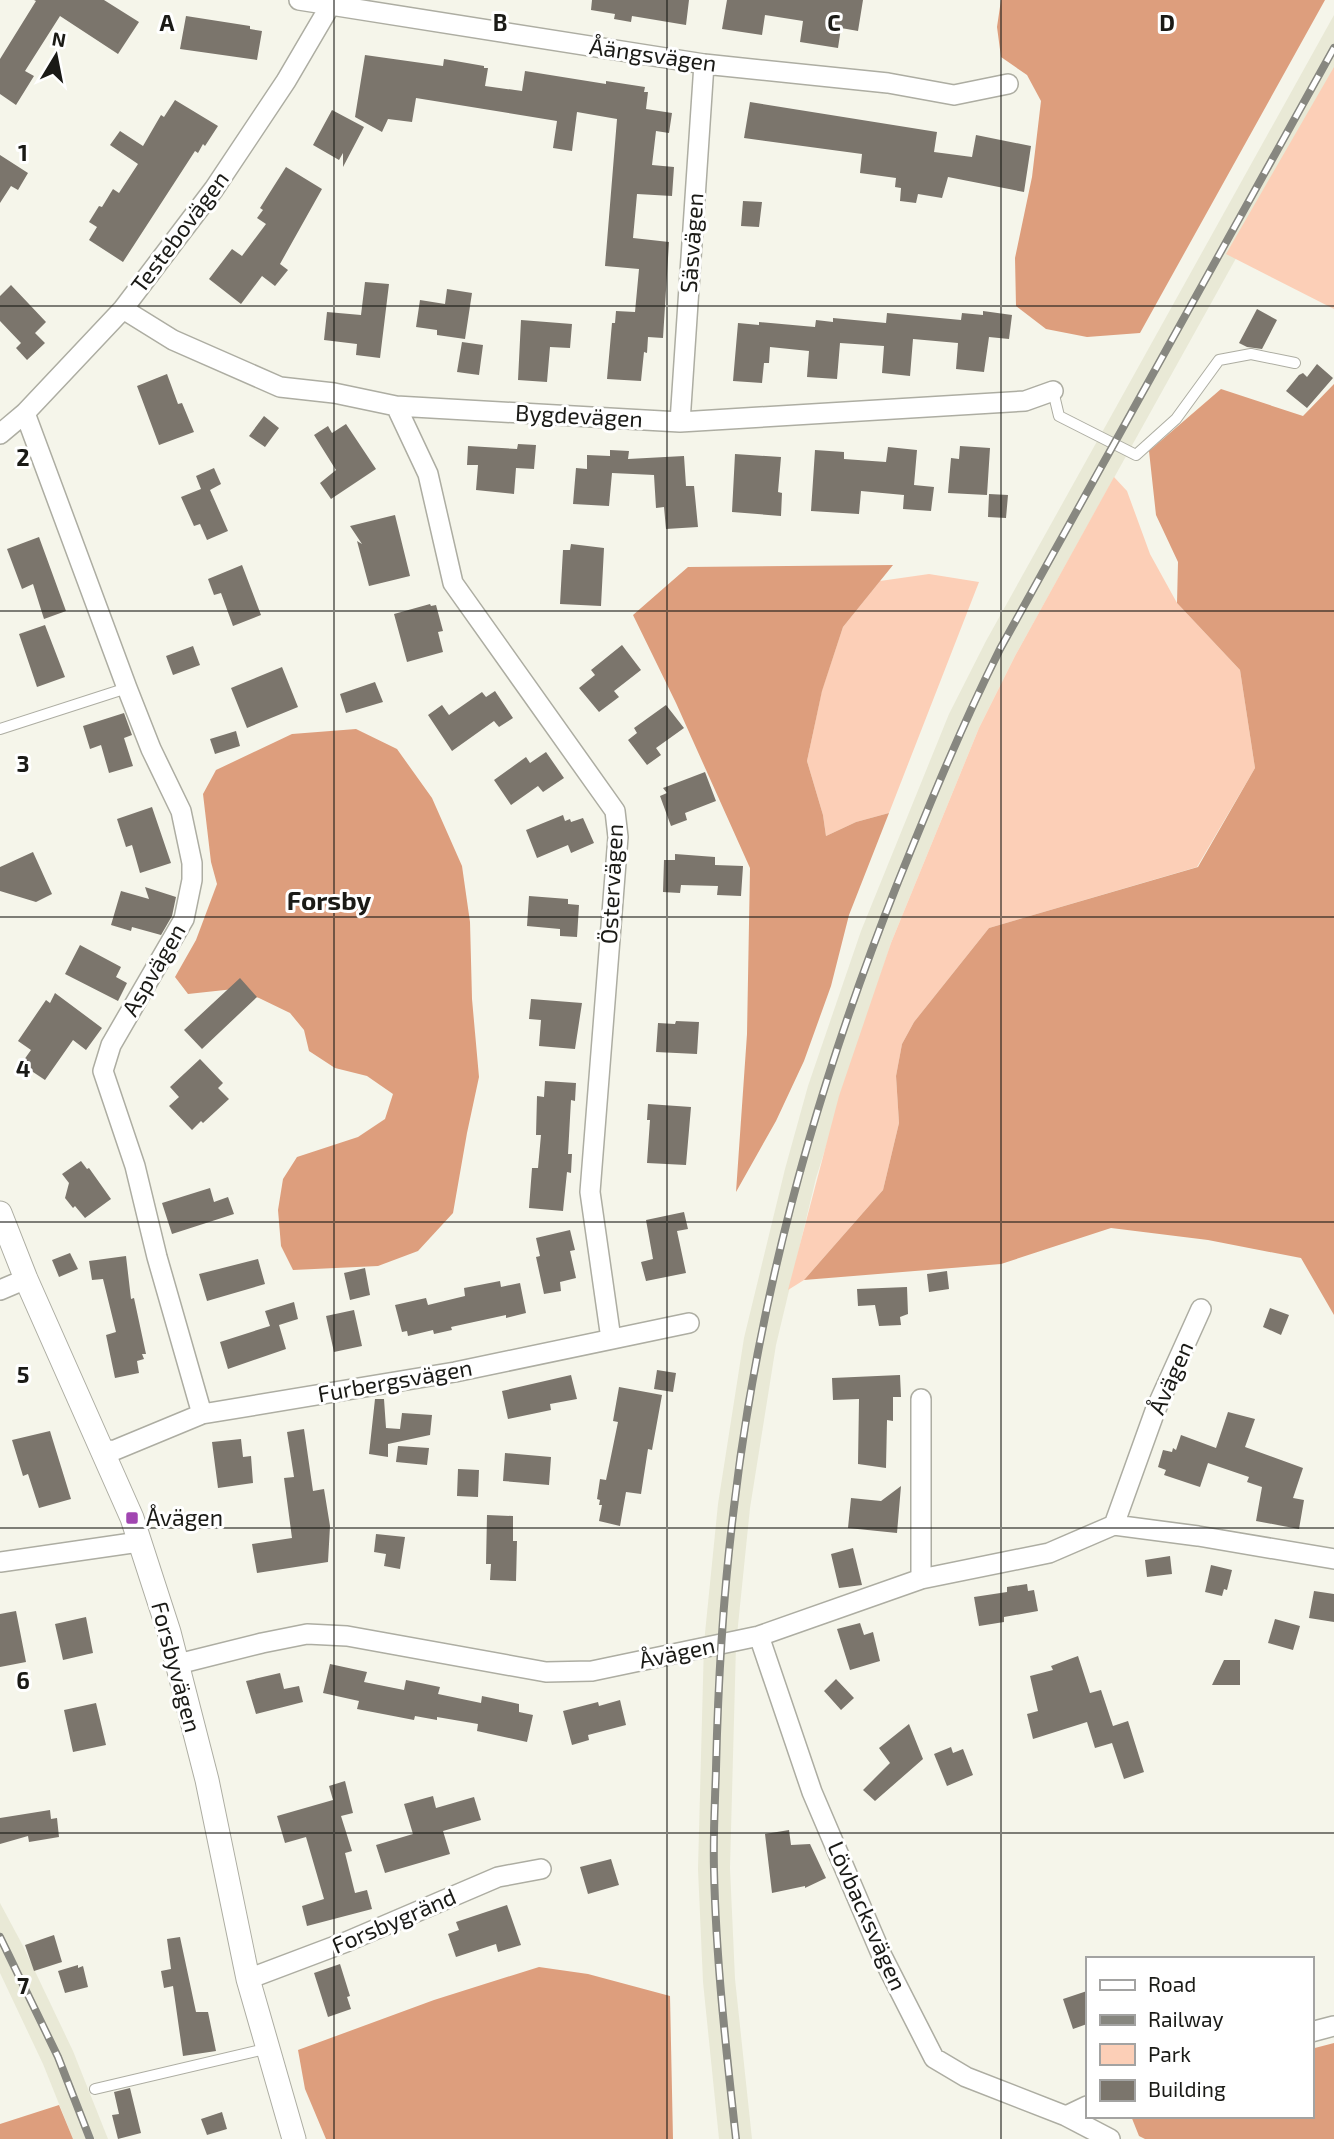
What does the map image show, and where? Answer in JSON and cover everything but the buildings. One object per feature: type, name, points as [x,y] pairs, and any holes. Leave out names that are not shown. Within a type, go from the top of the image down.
[{"type":"street","name":"Åängsvägen","points":[[299,0],[704,64],[888,83],[954,95],[1008,83]]},
{"type":"street","name":"Testebovägen","points":[[0,434],[25,413],[123,309],[214,189],[286,81],[330,6]]},
{"type":"street","name":"Säsvägen","points":[[680,422],[704,64]]},
{"type":"street","name":"Bygdevägen","points":[[123,309],[173,340],[280,387],[334,393],[396,406],[680,422],[1025,401],[1053,391]]},
{"type":"street","name":"Östervägen","points":[[396,406],[428,474],[453,583],[615,811],[618,837],[590,1192],[611,1339]]},
{"type":"street","name":"Aspvägen","points":[[25,413],[151,750],[180,811],[192,863],[192,880],[184,919],[111,1045],[103,1071],[135,1166],[157,1257],[202,1414]]},
{"type":"street","name":"Forsbyvägen","points":[[0,1213],[26,1279],[132,1518],[178,1664],[206,1780],[248,1979],[294,2139]]},
{"type":"street","points":[[0,1290],[26,1279]]},
{"type":"street","name":"Åvägen","points":[[178,1664],[307,1634],[347,1636],[546,1672],[592,1671],[759,1636],[921,1579],[1049,1553],[1114,1525],[1155,1411],[1201,1310]]},
{"type":"street","name":"Furbergsvägen","points":[[104,1451],[115,1450],[202,1414],[455,1372],[689,1323]]},
{"type":"street","points":[[921,1399],[921,1579]]},
{"type":"street","points":[[1114,1525],[1334,1559]]},
{"type":"street","points":[[0,1562],[139,1542]]},
{"type":"street","name":"Lövbacksvägen","points":[[759,1636],[812,1792],[882,1956],[934,2058],[967,2077],[1066,2116],[1110,2139]]},
{"type":"street","name":"Forsbygränd","points":[[248,1979],[359,1937],[498,1877],[541,1869]]},
{"type":"street","points":[[1313,2031],[1334,2026]]},
{"type":"street","points":[[1066,2116],[1086,2106]]},
{"type":"lane","points":[[1053,391],[1059,416],[1136,455],[1176,419],[1219,360],[1251,355],[1295,363]]},
{"type":"lane","points":[[0,729],[127,688]]},
{"type":"lane","points":[[95,2089],[270,2048]]},
{"type":"shaded area","points":[[1001,0],[1325,0],[1140,333],[1087,337],[1046,329],[1016,306],[1015,258],[1032,177],[1041,101],[1027,75],[1001,57],[997,27]]},
{"type":"shaded area","points":[[1334,15],[1334,82],[1015,656],[979,728],[891,943],[816,1178],[776,1345],[750,1508],[736,1645],[730,1868],[735,1979],[752,2139],[719,2139],[703,1982],[698,1869],[704,1643],[718,1504],[744,1338],[808,1086],[861,931],[949,714],[986,641]]},
{"type":"shaded area","points":[[1334,384],[1334,1315],[1301,1258],[1208,1240],[1111,1228],[1001,1264],[804,1280],[883,1190],[899,1123],[896,1076],[902,1044],[914,1022],[989,928],[1198,867],[1255,768],[1240,670],[1177,603],[1178,562],[1156,515],[1149,451],[1221,389],[1303,416]]},
{"type":"shaded area","points":[[893,565],[843,627],[822,691],[807,761],[823,815],[826,836],[856,822],[889,813],[849,915],[831,986],[804,1061],[776,1121],[736,1192],[747,1034],[750,868],[633,615],[688,567]]},
{"type":"shaded area","points":[[356,729],[397,749],[432,798],[462,866],[470,922],[472,999],[479,1077],[453,1213],[418,1251],[378,1266],[293,1270],[281,1246],[278,1210],[283,1179],[297,1157],[358,1137],[385,1119],[393,1094],[367,1076],[335,1068],[309,1051],[304,1030],[290,1013],[234,989],[188,994],[175,977],[196,940],[217,884],[211,862],[203,794],[216,770],[292,734]]},
{"type":"shaded area","points":[[0,1903],[73,2051],[108,2139],[73,2139],[43,2064],[0,1973]]},
{"type":"shaded area","points":[[539,1967],[588,1974],[670,1996],[673,2139],[326,2139],[305,2089],[298,2050],[434,2000]]},
{"type":"shaded area","points":[[1334,2043],[1334,2139],[1145,2139],[1139,2136],[1132,2118],[1313,2118],[1313,2048]]},
{"type":"shaded area","points":[[59,2105],[73,2139],[0,2139],[0,2124]]},
{"type":"green space","points":[[1334,67],[1334,309],[1226,254]]},
{"type":"green space","points":[[1114,477],[1127,491],[1150,554],[1177,603],[1240,670],[1255,768],[1197,867],[989,928],[914,1022],[902,1044],[896,1076],[899,1123],[883,1190],[804,1280],[788,1290],[839,1096],[891,943],[979,728],[1015,656]]},
{"type":"green space","points":[[929,574],[979,582],[889,813],[856,822],[826,836],[823,815],[807,761],[822,690],[843,627],[880,581]]},
{"type":"railway","points":[[736,2139],[719,1971],[714,1870],[718,1704],[724,1606],[745,1427],[759,1347],[795,1189],[842,1034],[869,958],[947,764],[986,678],[1334,48]]},
{"type":"railway","points":[[0,1937],[58,2057],[90,2139]]},
{"type":"place","name":"Åvägen","points":[[132,1518]]},
{"type":"district","name":"Forsby","points":[[329,901]]}]
